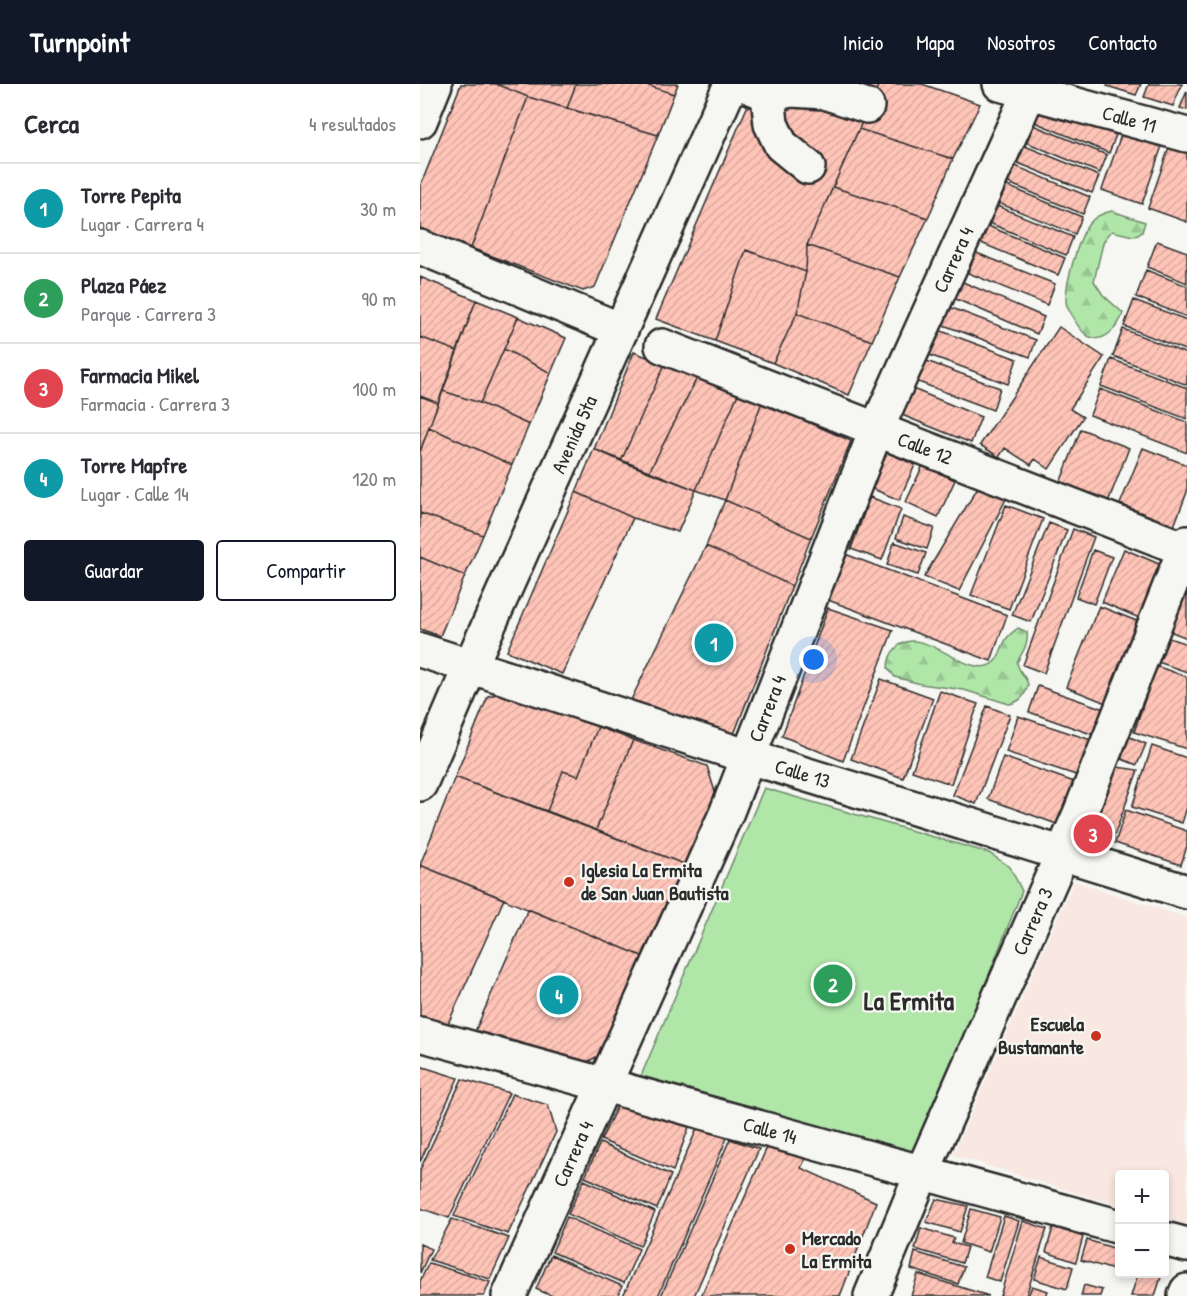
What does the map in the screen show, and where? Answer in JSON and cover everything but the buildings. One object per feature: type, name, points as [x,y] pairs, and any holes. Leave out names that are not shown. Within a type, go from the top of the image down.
[{"type":"street","points":[[420,121],[435,84]]},
{"type":"street","name":"Avenida 5ta","points":[[420,784],[470,667],[731,84]]},
{"type":"street","name":"Calle 11","points":[[1021,87],[1187,135]]},
{"type":"street","name":"Carrera 4","points":[[509,1296],[721,825],[876,428],[1021,87]]},
{"type":"street","points":[[808,167],[782,145],[755,89],[825,92],[867,106]]},
{"type":"street","points":[[420,247],[621,330]]},
{"type":"street","name":"Calle 12","points":[[662,346],[1186,548]]},
{"type":"street","name":"Carrera 3","points":[[871,1296],[922,1173],[1063,853],[1186,548]]},
{"type":"street","name":"Calle 13","points":[[420,650],[749,758],[1187,892]]},
{"type":"street","name":"Calle 14","points":[[420,1034],[1115,1226]]},
{"type":"street","points":[[1169,1240],[1187,1245]]},
{"type":"street","points":[[1185,1296],[1187,1291]]},
{"type":"shaded area","name":"Escuela Bustamante","points":[[1074,881],[1187,918],[1187,1228],[1169,1221],[1169,1170],[1115,1170],[1115,1205],[953,1155]]},
{"type":"green space","points":[[1112,211],[1145,222],[1142,232],[1138,235],[1112,231],[1103,243],[1094,281],[1103,295],[1123,313],[1110,333],[1094,338],[1082,330],[1070,313],[1066,299],[1067,289],[1076,252],[1088,225],[1098,216]]},
{"type":"green space","points":[[1018,628],[1027,632],[1026,644],[1017,662],[1028,685],[1021,698],[1013,703],[1009,704],[964,690],[921,684],[895,677],[888,668],[890,657],[896,648],[906,642],[917,641],[965,663],[987,666],[997,659],[1006,639]]},
{"type":"green space","points":[[764,788],[989,853],[1010,867],[1022,891],[918,1154],[641,1076]]},
{"type":"place","name":"Torre Pepita","points":[[714,643]]},
{"type":"place","name":"Farmacia Mikel","points":[[1093,834]]},
{"type":"place","name":"Iglesia La Ermita de San Juan Bautista","points":[[569,882]]},
{"type":"place","name":"Plaza Páez","points":[[833,984]]},
{"type":"place","name":"Torre Mapfre","points":[[559,995]]},
{"type":"place","name":"Escuela Bustamante","points":[[1096,1036]]},
{"type":"place","name":"Mercado La Ermita","points":[[790,1249]]},
{"type":"district","name":"La Ermita","points":[[909,1001]]}]
